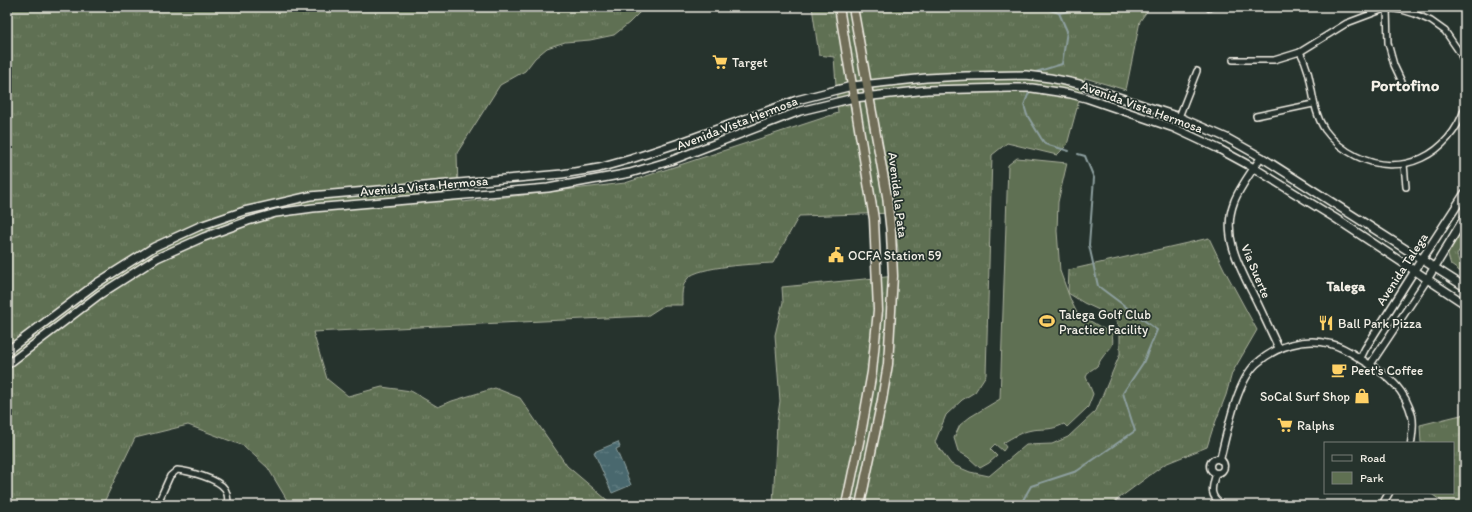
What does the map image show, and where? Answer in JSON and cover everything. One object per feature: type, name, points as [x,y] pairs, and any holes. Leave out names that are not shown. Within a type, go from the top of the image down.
[{"type":"highway","name":"Avenida la Pata","points":[[840,7],[874,219],[878,310],[872,372],[846,505]]},
{"type":"highway","name":"Avenida la Pata","points":[[853,7],[883,165],[890,218],[892,266],[892,307],[887,371],[860,505]]},
{"type":"main road","name":"Avenida Vista Hermosa","points":[[7,351],[97,283],[154,247],[200,226],[244,211],[310,196],[562,174],[599,168],[679,143],[797,100],[852,86],[926,78],[966,76],[1014,75],[1050,78],[1079,84],[1179,117],[1226,138],[1261,157],[1465,287]]},
{"type":"main road","name":"Avenida Vista Hermosa","points":[[7,365],[99,295],[157,258],[204,237],[248,221],[276,213],[313,208],[548,188],[630,173],[670,161],[800,111],[854,98],[927,90],[1009,88],[1043,89],[1071,94],[1174,128],[1220,149],[1254,168],[1335,218],[1428,278],[1465,304]]},
{"type":"main road","name":"Avenida Talega","points":[[1415,270],[1465,193]]},
{"type":"main road","name":"Avenida Talega","points":[[1428,278],[1465,217]]},
{"type":"street","points":[[1387,7],[1388,43],[1394,65],[1402,82]]},
{"type":"street","points":[[1233,60],[1274,60],[1300,52],[1348,23],[1387,7],[1415,14],[1431,21],[1445,31],[1460,53],[1465,65]]},
{"type":"street","points":[[1300,52],[1309,71],[1313,104],[1325,130],[1335,142],[1347,151],[1375,163],[1391,165],[1404,164],[1426,156],[1449,138],[1456,129],[1465,107]]},
{"type":"street","points":[[1179,117],[1198,71]]},
{"type":"street","points":[[1256,116],[1313,104]]},
{"type":"street","name":"Via Suerte","points":[[1261,157],[1234,201],[1230,232],[1236,258],[1279,349]]},
{"type":"street","points":[[1404,164],[1406,187]]},
{"type":"street","name":"Avenida Talega","points":[[1360,359],[1415,270]]},
{"type":"street","name":"Avenida Talega","points":[[1370,365],[1428,278]]},
{"type":"street","points":[[1220,460],[1237,400],[1244,382],[1255,366],[1272,352],[1288,344],[1314,341],[1332,344],[1389,377],[1398,387],[1412,416],[1411,442]]},
{"type":"street","points":[[1216,473],[1222,471],[1224,467],[1220,460]]},
{"type":"street","points":[[1216,473],[1212,470],[1211,464],[1213,461],[1220,460]]},
{"type":"street","points":[[157,505],[170,476],[177,470],[186,471],[218,483],[225,488],[228,496],[228,505]]},
{"type":"street","points":[[1216,473],[1212,487],[1213,495],[1218,502],[1223,505]]},
{"type":"street","points":[[1382,505],[1388,494]]},
{"type":"green space","points":[[7,7],[645,7],[614,35],[590,40],[565,42],[547,48],[535,58],[525,71],[500,85],[457,153],[458,189],[463,202],[625,183],[838,113],[834,57],[819,55],[812,7],[1150,7],[1140,21],[1126,90],[1085,78],[1067,145],[1057,155],[1007,143],[992,155],[986,375],[975,392],[962,400],[946,415],[935,442],[951,464],[970,472],[989,476],[1026,445],[1052,444],[1068,437],[1096,411],[1120,354],[1120,328],[1112,316],[1084,303],[1068,293],[1069,270],[1209,238],[1257,330],[1232,373],[1226,395],[1207,447],[1165,464],[1110,505],[773,505],[777,422],[780,401],[775,335],[783,302],[782,287],[896,276],[898,250],[894,213],[799,216],[773,263],[728,266],[694,274],[688,278],[684,284],[682,291],[682,305],[664,305],[647,316],[313,332],[327,379],[348,396],[382,387],[411,391],[438,407],[452,401],[495,388],[520,398],[567,466],[613,505],[290,505],[268,468],[244,446],[188,425],[135,438],[105,500],[96,505],[7,505]]},
{"type":"green space","name":"Talega Golf Club Practice Facility","points":[[1017,158],[1067,163],[1058,202],[1057,231],[1060,271],[1077,313],[1112,334],[1113,343],[1098,365],[1090,371],[1086,377],[1093,394],[1088,407],[1067,427],[1064,424],[1051,428],[1024,432],[1003,443],[1006,447],[1003,451],[995,444],[990,449],[997,456],[980,468],[968,457],[958,451],[954,438],[960,425],[970,417],[1000,399],[1008,165]]},
{"type":"green space","points":[[1465,227],[1465,243],[1457,255],[1460,265],[1465,268],[1465,275],[1451,265],[1447,252]]},
{"type":"green space","points":[[1465,414],[1465,505],[1443,505],[1443,502],[1431,494],[1454,494],[1454,442],[1421,442],[1420,425]]},
{"type":"water","points":[[618,442],[620,447],[616,449],[631,485],[612,493],[594,452]]},
{"type":"waterway","points":[[1049,7],[1050,10],[1059,13]]},
{"type":"waterway","points":[[1035,74],[1036,72],[1062,64],[1067,31],[1059,13],[1079,9],[1080,7]]},
{"type":"waterway","points":[[1030,90],[1024,105],[1027,115],[1041,138],[1045,144],[1069,151]]},
{"type":"waterway","points":[[1024,505],[1023,500],[1031,486],[1077,471],[1135,431],[1123,393],[1143,363],[1157,330],[1098,286],[1089,245],[1094,178],[1085,156],[1078,154]]},
{"type":"place","name":"Target","points":[[720,62]]},
{"type":"place","name":"OCFA Station 59","points":[[836,255]]},
{"type":"place","name":"Talega Golf Club Practice Facility","points":[[1047,321]]},
{"type":"place","name":"Ball Park Pizza","points":[[1326,323]]},
{"type":"place","name":"Peet's Coffee","points":[[1339,370]]},
{"type":"place","name":"SoCal Surf Shop","points":[[1362,396]]},
{"type":"place","name":"Ralphs","points":[[1285,425]]},
{"type":"district","name":"Portofino","points":[[1405,85]]},
{"type":"district","name":"Talega","points":[[1346,286]]}]
